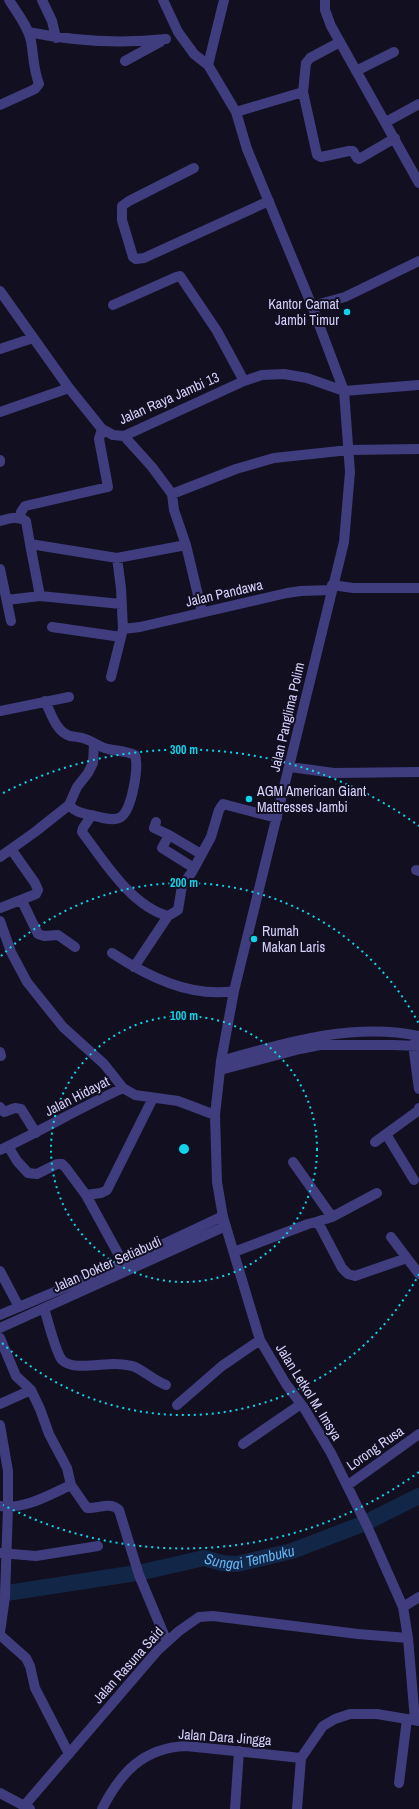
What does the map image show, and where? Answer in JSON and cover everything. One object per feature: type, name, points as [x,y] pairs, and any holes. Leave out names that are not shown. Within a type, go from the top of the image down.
[{"type":"street","points":[[0,105],[35,89],[39,84],[34,69],[31,41],[28,32],[8,0]]},
{"type":"street","points":[[42,0],[52,21],[56,38]]},
{"type":"street","name":"Jalan Panglima Polim","points":[[163,0],[178,32],[194,54],[208,66],[236,112],[247,149],[312,306],[344,391],[349,450],[350,472],[344,542],[234,991],[220,1065]]},
{"type":"street","points":[[208,66],[224,0]]},
{"type":"street","points":[[325,0],[325,10],[340,42],[419,183]]},
{"type":"street","points":[[28,32],[56,38],[124,42],[166,39]]},
{"type":"street","points":[[125,61],[178,32]]},
{"type":"street","points":[[340,42],[310,58],[306,63],[303,92],[317,155],[321,157],[353,151],[357,158],[360,159],[395,138]]},
{"type":"street","points":[[356,71],[394,52]]},
{"type":"street","points":[[236,112],[303,92]]},
{"type":"street","points":[[386,122],[419,104]]},
{"type":"street","points":[[194,168],[128,201],[122,206],[122,220],[133,257],[136,259],[144,258],[268,201]]},
{"type":"street","points":[[312,306],[345,297],[419,262]]},
{"type":"street","points":[[113,305],[180,276],[217,331],[244,381]]},
{"type":"street","name":"Jalan Raya Jambi 13","points":[[0,291],[70,388],[102,429],[113,435],[124,436],[244,381],[262,375],[284,374],[307,378],[344,391]]},
{"type":"street","points":[[0,349],[34,338]]},
{"type":"street","points":[[344,391],[419,385]]},
{"type":"street","points":[[0,412],[70,388]]},
{"type":"street","points":[[20,518],[21,512],[25,506],[108,487],[99,439],[102,429]]},
{"type":"street","points":[[124,436],[152,467],[172,494],[174,510],[186,545],[202,612]]},
{"type":"street","points":[[172,494],[236,469],[274,458],[349,450],[419,448]]},
{"type":"street","points":[[0,521],[11,518],[20,518],[26,521],[40,596]]},
{"type":"street","points":[[30,544],[117,558],[186,545]]},
{"type":"street","points":[[112,677],[122,633],[117,558]]},
{"type":"street","points":[[0,569],[11,621]]},
{"type":"street","name":"Jalan Pandawa","points":[[52,627],[122,633],[140,627],[286,593],[332,588],[419,588]]},
{"type":"street","points":[[7,600],[40,596],[121,604]]},
{"type":"street","points":[[0,711],[69,697]]},
{"type":"street","points":[[45,701],[56,723],[63,732],[88,739],[94,744],[129,752],[135,755],[137,762],[136,778],[127,811],[121,817],[115,819],[78,812],[69,805]]},
{"type":"street","points":[[0,857],[69,805],[77,787],[88,773],[93,763],[94,744]]},
{"type":"street","points":[[290,767],[334,773],[419,772]]},
{"type":"street","points":[[134,967],[168,916],[178,910],[182,886],[194,868],[210,837],[219,810],[223,804],[277,818]]},
{"type":"street","points":[[92,815],[82,832],[130,893],[154,910],[168,916]]},
{"type":"street","points":[[156,822],[154,828],[201,854]]},
{"type":"street","points":[[169,835],[162,848],[194,868]]},
{"type":"street","points":[[0,908],[22,901],[36,894],[38,890],[11,849]]},
{"type":"street","points":[[22,901],[38,934],[44,936],[58,935],[75,947]]},
{"type":"street","points":[[0,920],[11,952],[27,982],[63,1027],[104,1064],[123,1088]]},
{"type":"street","points":[[112,953],[134,967],[167,982],[185,988],[206,992],[234,991]]},
{"type":"street","points":[[220,1065],[298,1044],[319,1035],[368,1032],[419,1036]]},
{"type":"street","points":[[368,1032],[370,1045]]},
{"type":"street","points":[[298,1044],[416,1046],[419,1089]]},
{"type":"street","name":"Jalan Letkol M. Imsya","points":[[220,1065],[215,1115],[217,1182],[225,1221],[260,1340],[286,1384],[301,1404],[331,1453],[348,1485],[403,1607],[408,1638],[413,1720],[399,1783]]},
{"type":"street","name":"Jalan Hidayat","points":[[4,1148],[36,1133],[86,1104],[123,1088],[135,1095],[178,1101],[215,1115]]},
{"type":"street","points":[[86,1195],[101,1193],[107,1190],[153,1098]]},
{"type":"street","points":[[0,1107],[4,1112],[15,1108],[22,1109],[36,1133]]},
{"type":"street","points":[[375,1142],[419,1110],[419,1108]]},
{"type":"street","points":[[386,1134],[414,1180]]},
{"type":"street","points":[[0,1315],[125,1268],[86,1195],[62,1164],[57,1164],[37,1174],[28,1173],[4,1148]]},
{"type":"street","points":[[293,1162],[332,1217]]},
{"type":"street","points":[[234,1252],[312,1222],[332,1217],[377,1194]]},
{"type":"street","name":"Jalan Dokter Setiabudi","points":[[0,1328],[225,1221]]},
{"type":"street","points":[[316,1222],[342,1268],[348,1274],[355,1276],[407,1258]]},
{"type":"street","points":[[391,1237],[419,1274]]},
{"type":"street","points":[[0,1271],[19,1307]]},
{"type":"street","points":[[44,1308],[59,1354],[63,1361],[71,1365],[87,1366],[118,1364],[134,1367],[156,1382],[166,1385]]},
{"type":"street","points":[[0,1338],[16,1376],[31,1390],[49,1434],[67,1468],[70,1485],[87,1508],[109,1505],[115,1506],[119,1510],[138,1572],[167,1642]]},
{"type":"street","points":[[177,1405],[222,1366],[260,1340]]},
{"type":"street","points":[[0,1404],[31,1390]]},
{"type":"street","points":[[243,1444],[301,1404]]},
{"type":"street","points":[[0,1425],[8,1471],[4,1507],[3,1554],[5,1593],[0,1634],[26,1658],[30,1666],[35,1688],[69,1754]]},
{"type":"street","name":"Lorong Rusa","points":[[348,1485],[419,1434]]},
{"type":"street","points":[[4,1507],[22,1506],[70,1485]]},
{"type":"street","points":[[3,1554],[36,1556],[98,1546]]},
{"type":"street","points":[[403,1607],[419,1597]]},
{"type":"street","name":"Jalan Rasuna Said","points":[[27,1808],[69,1754],[158,1650],[179,1631],[199,1617],[213,1616],[358,1634],[408,1638]]},
{"type":"street","points":[[298,1809],[301,1758],[323,1726],[335,1719],[350,1714],[377,1714],[413,1720]]},
{"type":"street","name":"Jalan Dara Jingga","points":[[102,1809],[124,1773],[141,1759],[158,1750],[186,1746],[301,1758]]},
{"type":"street","points":[[235,1809],[239,1751]]},
{"type":"street","points":[[0,1793],[27,1808]]},
{"type":"waterway","name":"Sungai Tembuku","points":[[0,1594],[143,1572],[204,1558],[222,1563],[237,1564],[292,1551],[365,1523],[419,1496]]},
{"type":"place","name":"Kantor Camat Jambi Timur","points":[[347,312]]},
{"type":"place","name":"AGM American Giant Mattresses Jambi","points":[[249,799]]},
{"type":"place","name":"Rumah Makan Laris","points":[[254,939]]}]
